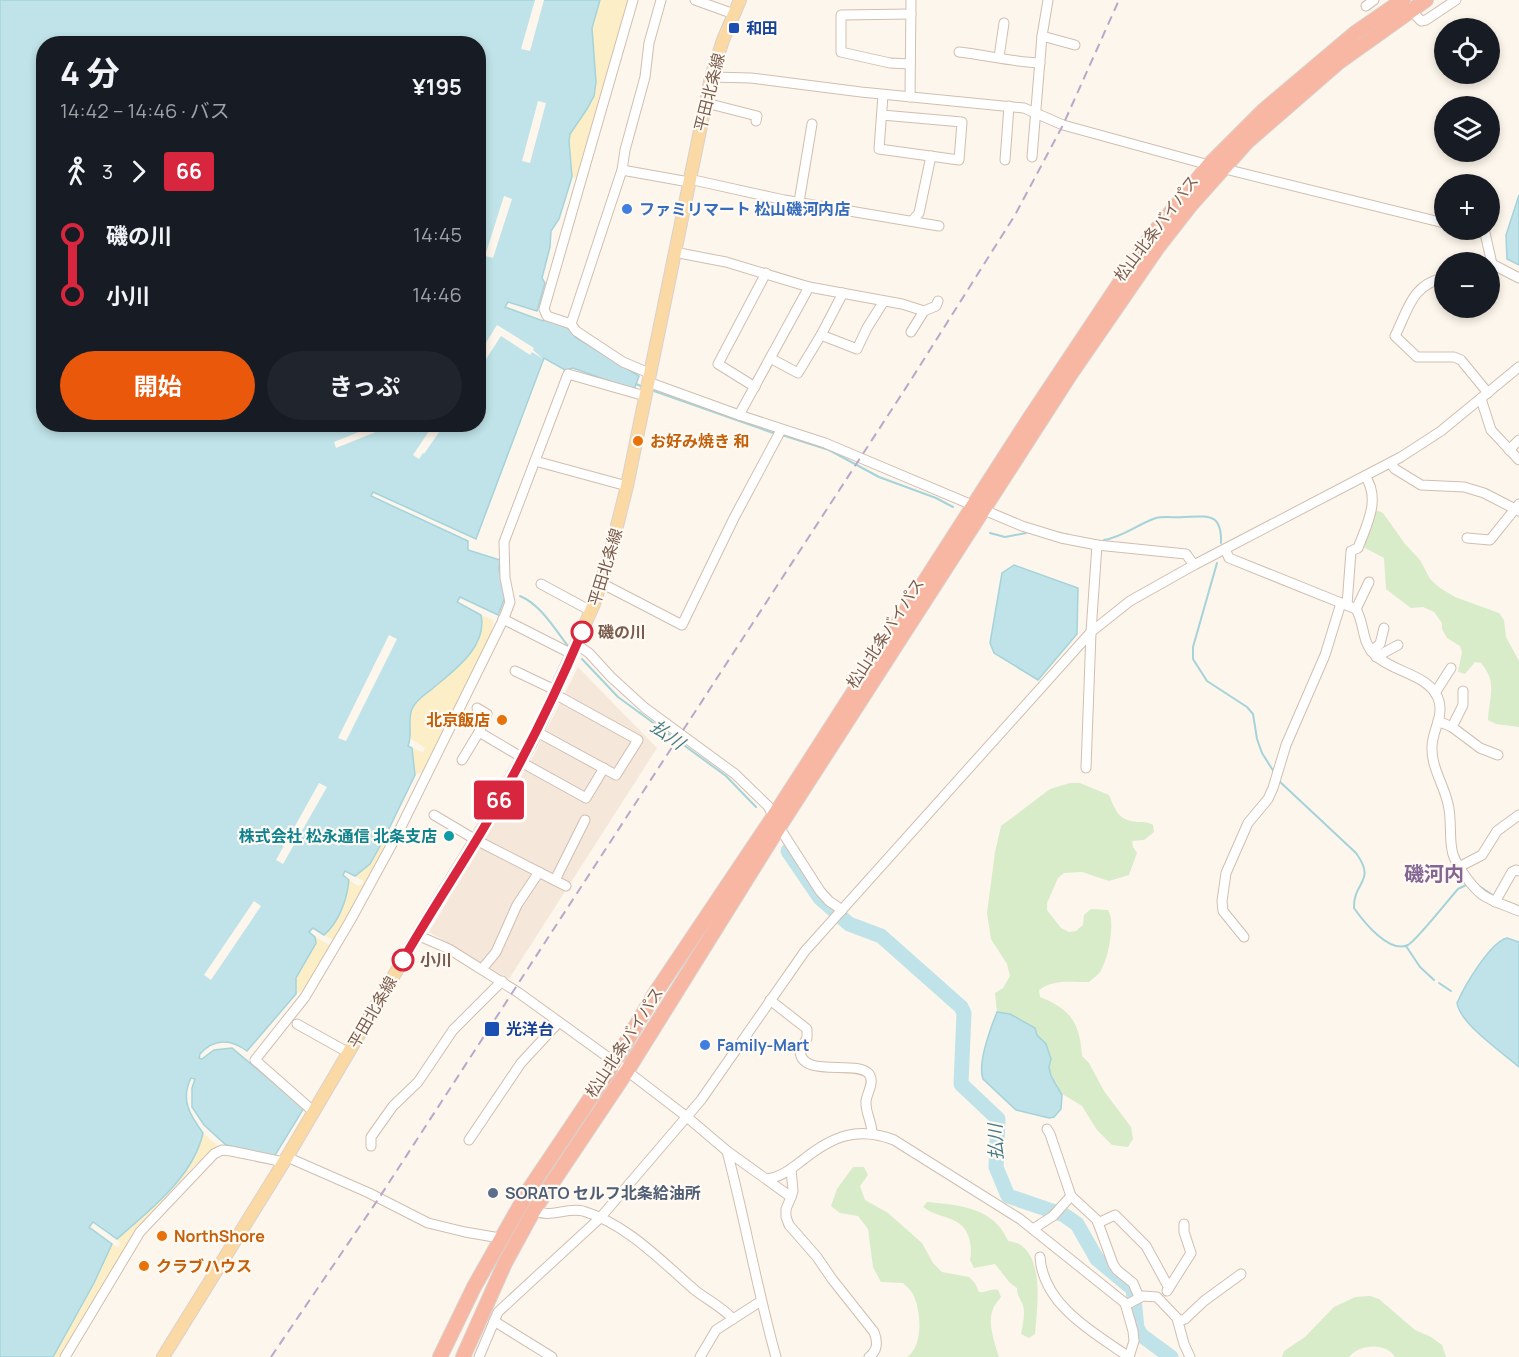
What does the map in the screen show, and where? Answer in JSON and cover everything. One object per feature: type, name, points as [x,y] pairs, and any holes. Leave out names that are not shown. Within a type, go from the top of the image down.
[{"type":"highway","name":"松山北条バイパス","points":[[463,1357],[505,1263],[534,1210],[627,1071],[776,822],[979,507],[1122,277],[1149,239],[1209,165],[1264,110],[1316,65],[1406,3],[1426,0]]},
{"type":"highway","name":"松山北条バイパス","points":[[979,507],[1158,247],[1224,168],[1247,142],[1406,3]]},
{"type":"highway","name":"松山北条バイパス","points":[[440,1357],[464,1305],[530,1188],[614,1063],[654,996],[776,822]]},
{"type":"main road","name":"平田北条線","points":[[163,1357],[286,1160],[522,760],[537,732],[591,611],[601,583],[627,486],[711,76],[740,0]]},
{"type":"street","points":[[633,0],[544,309],[547,316],[571,324],[576,331],[623,362],[647,385]]},
{"type":"street","points":[[571,324],[622,170],[661,0]]},
{"type":"street","points":[[695,0],[734,14]]},
{"type":"street","points":[[910,97],[914,75],[910,64],[911,0]]},
{"type":"street","points":[[1032,157],[1042,36],[1048,0]]},
{"type":"street","points":[[1406,3],[1416,18],[1421,21],[1456,0]]},
{"type":"street","points":[[910,64],[871,60],[841,52],[841,15],[911,14]]},
{"type":"street","points":[[999,57],[1001,26]]},
{"type":"street","points":[[1042,36],[1075,45]]},
{"type":"street","points":[[963,50],[1024,63],[1041,63]]},
{"type":"street","points":[[711,76],[796,82],[883,95],[1009,106],[1037,112],[1063,125],[1209,165],[1434,220]]},
{"type":"street","points":[[883,95],[879,149],[959,160],[964,102]]},
{"type":"street","points":[[706,103],[757,116],[756,121]]},
{"type":"street","points":[[1005,160],[1009,106]]},
{"type":"street","points":[[882,115],[962,122]]},
{"type":"street","points":[[799,202],[812,124]]},
{"type":"street","points":[[912,220],[919,213],[931,156]]},
{"type":"street","points":[[622,170],[939,226]]},
{"type":"street","points":[[674,252],[726,262],[809,287],[924,311]]},
{"type":"street","points":[[1500,269],[1519,278]]},
{"type":"street","points":[[755,387],[718,364],[766,273]]},
{"type":"street","points":[[1434,281],[1419,289],[1413,296],[1395,336],[1417,357],[1454,357],[1461,360],[1485,396],[1491,430],[1519,460]]},
{"type":"street","points":[[739,415],[809,287]]},
{"type":"street","points":[[770,358],[798,373],[843,293]]},
{"type":"street","points":[[821,335],[856,350],[884,301]]},
{"type":"street","points":[[911,332],[924,311],[936,306],[938,301]]},
{"type":"street","points":[[479,1357],[496,1317],[600,1218],[687,1117],[805,951],[1091,632],[1130,601],[1390,463],[1441,431],[1519,367]]},
{"type":"street","points":[[314,1112],[255,1060],[305,997],[350,921],[398,833],[503,619],[510,602],[505,578],[504,542],[568,374],[647,385],[739,415],[780,432],[834,447],[979,507],[993,515],[1060,538],[1186,554],[1194,565]]},
{"type":"street","points":[[601,583],[682,625],[734,518],[780,432]]},
{"type":"street","points":[[1509,450],[1519,440]]},
{"type":"street","points":[[535,461],[627,486]]},
{"type":"street","points":[[1390,463],[1395,469],[1421,485],[1464,487],[1518,508],[1490,540],[1467,538]]},
{"type":"street","points":[[1244,938],[1223,911],[1226,873],[1248,823],[1268,798],[1286,745],[1325,655],[1344,604],[1351,550],[1358,548],[1372,506],[1372,486],[1365,476]]},
{"type":"street","points":[[1086,768],[1097,544]]},
{"type":"street","points":[[1225,549],[1229,558],[1356,609],[1361,620],[1363,634],[1373,654],[1423,682],[1435,693],[1440,707],[1433,735],[1432,755],[1448,804],[1452,851],[1459,867],[1480,894],[1519,911]]},
{"type":"street","points":[[1356,609],[1368,582]]},
{"type":"street","points":[[541,584],[591,611]]},
{"type":"street","points":[[503,619],[574,650],[589,653],[645,708],[735,774],[768,806],[820,891],[842,910]]},
{"type":"street","points":[[1373,654],[1380,644],[1384,628]]},
{"type":"street","points":[[1373,654],[1398,645]]},
{"type":"street","points":[[1435,693],[1450,668]]},
{"type":"street","points":[[515,671],[638,740],[616,775],[537,732]]},
{"type":"street","points":[[1452,727],[1463,705],[1463,691]]},
{"type":"street","points":[[462,760],[487,714],[477,708]]},
{"type":"street","points":[[1438,722],[1452,727],[1480,748],[1498,755]]},
{"type":"street","points":[[479,732],[586,798],[604,768]]},
{"type":"street","points":[[1459,867],[1482,855],[1497,831],[1519,814]]},
{"type":"street","points":[[434,815],[476,840],[566,886]]},
{"type":"street","points":[[555,880],[585,820]]},
{"type":"street","points":[[1492,840],[1504,840]]},
{"type":"street","points":[[1496,900],[1512,872],[1519,871]]},
{"type":"street","points":[[482,969],[496,952],[517,905],[539,872]]},
{"type":"street","points":[[417,935],[449,949],[502,981],[627,1071],[727,1151],[791,1197]]},
{"type":"street","points":[[371,1146],[371,1137],[393,1106],[418,1082],[453,1030],[502,981]]},
{"type":"street","points":[[770,1000],[807,1029],[807,1038],[800,1050],[802,1059],[808,1063],[830,1068],[867,1072],[871,1083],[866,1103],[872,1133]]},
{"type":"street","points":[[469,1140],[521,1063],[559,1022]]},
{"type":"street","points":[[297,1024],[349,1053]]},
{"type":"street","points":[[1040,1257],[1043,1272],[1062,1306],[1076,1321],[1129,1357],[1134,1341],[1133,1282],[1113,1264],[1098,1223],[1090,1212],[1071,1196],[1047,1129]]},
{"type":"street","points":[[768,1179],[775,1178],[791,1169],[832,1140],[858,1133],[872,1133],[894,1140],[1020,1219],[1117,1296],[1134,1300],[1151,1296],[1161,1301],[1178,1321],[1190,1357]]},
{"type":"street","points":[[65,1357],[140,1232],[214,1154],[222,1150],[286,1160],[369,1193],[428,1222],[465,1232],[501,1238]]},
{"type":"street","points":[[727,1151],[776,1357]]},
{"type":"street","points":[[791,1169],[793,1191],[786,1209],[789,1225],[817,1257],[874,1332],[877,1340],[876,1349],[869,1357]]},
{"type":"street","points":[[1033,1229],[1057,1213],[1071,1196]]},
{"type":"street","points":[[534,1210],[547,1215],[570,1209],[600,1218],[649,1249],[692,1288],[721,1307],[733,1319]]},
{"type":"street","points":[[1098,1223],[1115,1215],[1146,1246],[1169,1288]]},
{"type":"street","points":[[1161,1301],[1191,1253],[1184,1232],[1184,1224]]},
{"type":"street","points":[[1178,1321],[1185,1319],[1204,1301],[1241,1274]]},
{"type":"street","points":[[700,1357],[716,1329],[761,1301]]},
{"type":"street","points":[[485,1305],[496,1317],[552,1357]]},
{"type":"shaded area","points":[[578,667],[657,748],[509,979],[429,932],[535,753]]},
{"type":"green space","points":[[1376,510],[1383,513],[1405,544],[1420,560],[1430,579],[1440,588],[1455,597],[1499,613],[1504,620],[1506,637],[1519,661],[1519,727],[1496,724],[1488,720],[1491,684],[1486,670],[1481,663],[1475,662],[1465,674],[1458,672],[1462,652],[1460,646],[1447,638],[1442,629],[1442,623],[1434,612],[1423,607],[1411,608],[1386,589],[1384,558],[1365,548],[1359,540],[1369,513]]},
{"type":"green space","points":[[1070,783],[1080,783],[1109,795],[1116,811],[1123,818],[1153,825],[1154,832],[1144,840],[1132,841],[1137,853],[1129,875],[1109,881],[1082,872],[1064,873],[1058,878],[1047,903],[1047,910],[1061,928],[1069,932],[1076,931],[1083,925],[1084,915],[1091,909],[1108,910],[1111,923],[1110,941],[1103,966],[1089,982],[1056,983],[1039,990],[1040,997],[1059,1007],[1076,1026],[1082,1056],[1131,1127],[1133,1139],[1128,1147],[1112,1145],[1097,1130],[1082,1106],[1059,1092],[1051,1076],[1049,1067],[1051,1059],[1046,1044],[1026,1023],[1010,1014],[997,1012],[995,993],[1003,988],[1010,976],[1007,964],[991,939],[987,913],[1001,826],[1050,789]]},
{"type":"green space","points":[[853,1167],[864,1167],[868,1175],[860,1186],[865,1200],[888,1213],[922,1243],[933,1263],[942,1272],[969,1277],[979,1292],[998,1290],[1001,1297],[994,1307],[991,1321],[999,1357],[907,1357],[916,1345],[919,1327],[918,1309],[913,1294],[903,1283],[881,1282],[873,1267],[868,1229],[858,1216],[840,1213],[831,1206],[837,1189]]},
{"type":"green space","points":[[927,1202],[963,1207],[985,1215],[1002,1230],[1008,1241],[1021,1245],[1029,1254],[1034,1264],[1038,1287],[1035,1334],[1029,1338],[1021,1334],[1024,1310],[1017,1288],[995,1264],[974,1268],[970,1260],[971,1249],[967,1232],[955,1221],[923,1207]]},
{"type":"green space","points":[[1370,1296],[1379,1299],[1415,1330],[1442,1345],[1446,1357],[1395,1357],[1385,1349],[1372,1346],[1359,1349],[1349,1357],[1282,1357],[1284,1351],[1305,1337],[1334,1307],[1355,1297]]},
{"type":"sand","points":[[600,0],[630,0],[577,178],[572,177],[569,141],[570,134],[594,96],[596,82],[592,28]]},
{"type":"sand","points":[[481,615],[493,620],[491,635],[424,771],[415,775],[412,748],[423,752],[425,748],[411,739],[409,722],[412,708],[480,636],[483,624]]},
{"type":"sand","points":[[384,839],[386,848],[333,940],[324,935],[341,910],[349,880],[358,886],[363,884],[363,881],[355,876],[370,864]]},
{"type":"sand","points":[[315,937],[330,945],[305,989],[296,994],[296,978],[316,943]]},
{"type":"sand","points":[[203,1133],[219,1147],[196,1164],[138,1227],[61,1357],[53,1357],[94,1283],[112,1244],[118,1247],[121,1244],[117,1239],[179,1178],[198,1148]]},
{"type":"water","points":[[0,0],[600,0],[592,28],[596,82],[594,96],[570,134],[572,177],[559,219],[551,231],[550,247],[542,278],[545,283],[537,311],[508,302],[505,307],[543,321],[545,319],[569,327],[575,337],[639,376],[634,390],[573,368],[565,370],[544,358],[476,539],[373,492],[371,496],[468,541],[468,550],[500,560],[499,569],[506,595],[498,615],[460,597],[457,602],[481,615],[482,627],[479,638],[459,666],[413,706],[408,746],[412,748],[415,775],[370,864],[355,876],[345,871],[343,875],[349,880],[348,888],[334,924],[324,935],[313,928],[309,932],[315,937],[316,943],[296,978],[296,994],[247,1051],[235,1044],[223,1042],[211,1045],[200,1054],[199,1058],[202,1059],[214,1050],[232,1048],[304,1108],[274,1157],[226,1145],[204,1125],[192,1107],[192,1088],[195,1079],[191,1078],[186,1093],[188,1107],[203,1133],[198,1149],[180,1179],[156,1205],[117,1239],[93,1222],[89,1227],[112,1244],[94,1283],[53,1357],[0,1357]]},
{"type":"water","points":[[1519,195],[1519,265],[1507,259],[1506,235]]},
{"type":"water","points":[[1014,565],[1078,588],[1077,634],[1038,680],[994,653],[990,643],[1002,573]]},
{"type":"water","points":[[1507,938],[1519,942],[1519,1067],[1473,1029],[1457,1003],[1471,976],[1486,956],[1500,941]]},
{"type":"water","points":[[997,1012],[1010,1014],[1035,1028],[1037,1035],[1046,1044],[1051,1059],[1049,1067],[1051,1076],[1062,1095],[1061,1109],[1054,1117],[1049,1118],[1016,1110],[983,1079],[983,1055]]},
{"type":"pier","points":[[535,0],[544,0],[530,51],[521,49]]},
{"type":"pier","points":[[538,101],[546,103],[530,163],[522,161]]},
{"type":"pier","points":[[504,196],[512,199],[493,258],[486,256]]},
{"type":"pier","points":[[497,325],[534,348],[533,350],[543,359],[532,352],[530,355],[501,336],[486,359],[486,343]]},
{"type":"pier","points":[[359,432],[376,432],[336,448],[334,442]]},
{"type":"pier","points":[[428,432],[439,432],[419,459],[413,455]]},
{"type":"pier","points":[[389,635],[397,639],[346,741],[338,738]]},
{"type":"pier","points":[[319,783],[327,787],[283,864],[276,860]]},
{"type":"pier","points":[[254,901],[261,906],[211,980],[204,975]]},
{"type":"waterway","points":[[636,384],[643,387]]},
{"type":"waterway","points":[[651,390],[776,434]]},
{"type":"waterway","points":[[782,435],[829,450],[879,477],[936,498],[953,507]]},
{"type":"waterway","points":[[1104,540],[1156,518],[1200,516],[1216,521],[1221,533],[1221,543]]},
{"type":"waterway","points":[[1051,531],[1069,535]]},
{"type":"waterway","points":[[990,533],[1005,537],[1026,533]]},
{"type":"waterway","points":[[1217,563],[1193,647],[1193,659],[1207,681],[1247,707],[1253,714],[1262,753],[1274,772]]},
{"type":"waterway","name":"払川","points":[[520,596],[541,611],[568,646]]},
{"type":"waterway","name":"払川","points":[[582,659],[618,697],[726,776],[756,807]]},
{"type":"waterway","points":[[1278,780],[1356,853],[1362,863],[1364,876],[1357,892],[1354,908],[1370,928],[1385,941],[1401,947],[1408,945],[1458,889],[1468,884]]},
{"type":"waterway","name":"払川","points":[[788,851],[820,898],[835,911]]},
{"type":"waterway","points":[[1479,886],[1494,896]]},
{"type":"waterway","name":"払川","points":[[840,916],[849,924],[881,936],[961,1007],[964,1013],[961,1084],[998,1119],[996,1167],[1008,1196],[1064,1215],[1077,1224],[1097,1259],[1133,1289],[1137,1328],[1141,1335],[1171,1357]]},
{"type":"waterway","points":[[1406,946],[1420,967],[1434,980]]},
{"type":"waterway","points":[[1439,983],[1451,991]]},
{"type":"railway","points":[[271,1357],[379,1198],[909,383],[1015,215],[1063,125],[1119,0]]},
{"type":"bus line","name":"66","points":[[403,960],[521,762],[582,632]]},
{"type":"place","name":"和田","points":[[734,28]]},
{"type":"place","name":"ファミリマート 松山磯河内店","points":[[627,209]]},
{"type":"place","name":"お好み焼き 和","points":[[638,441]]},
{"type":"place","name":"磯の川","points":[[582,632]]},
{"type":"place","name":"北京飯店","points":[[502,720]]},
{"type":"place","name":"株式会社 松永通信 北条支店","points":[[449,836]]},
{"type":"place","name":"小川","points":[[403,960]]},
{"type":"place","name":"光洋台","points":[[492,1029]]},
{"type":"place","name":"Family-Mart","points":[[705,1045]]},
{"type":"place","name":"SORATO セルフ北条給油所","points":[[493,1193]]},
{"type":"place","name":"NorthShore","points":[[162,1236]]},
{"type":"place","name":"クラブハウス","points":[[144,1266]]},
{"type":"district","name":"磯河内","points":[[1434,873]]}]
